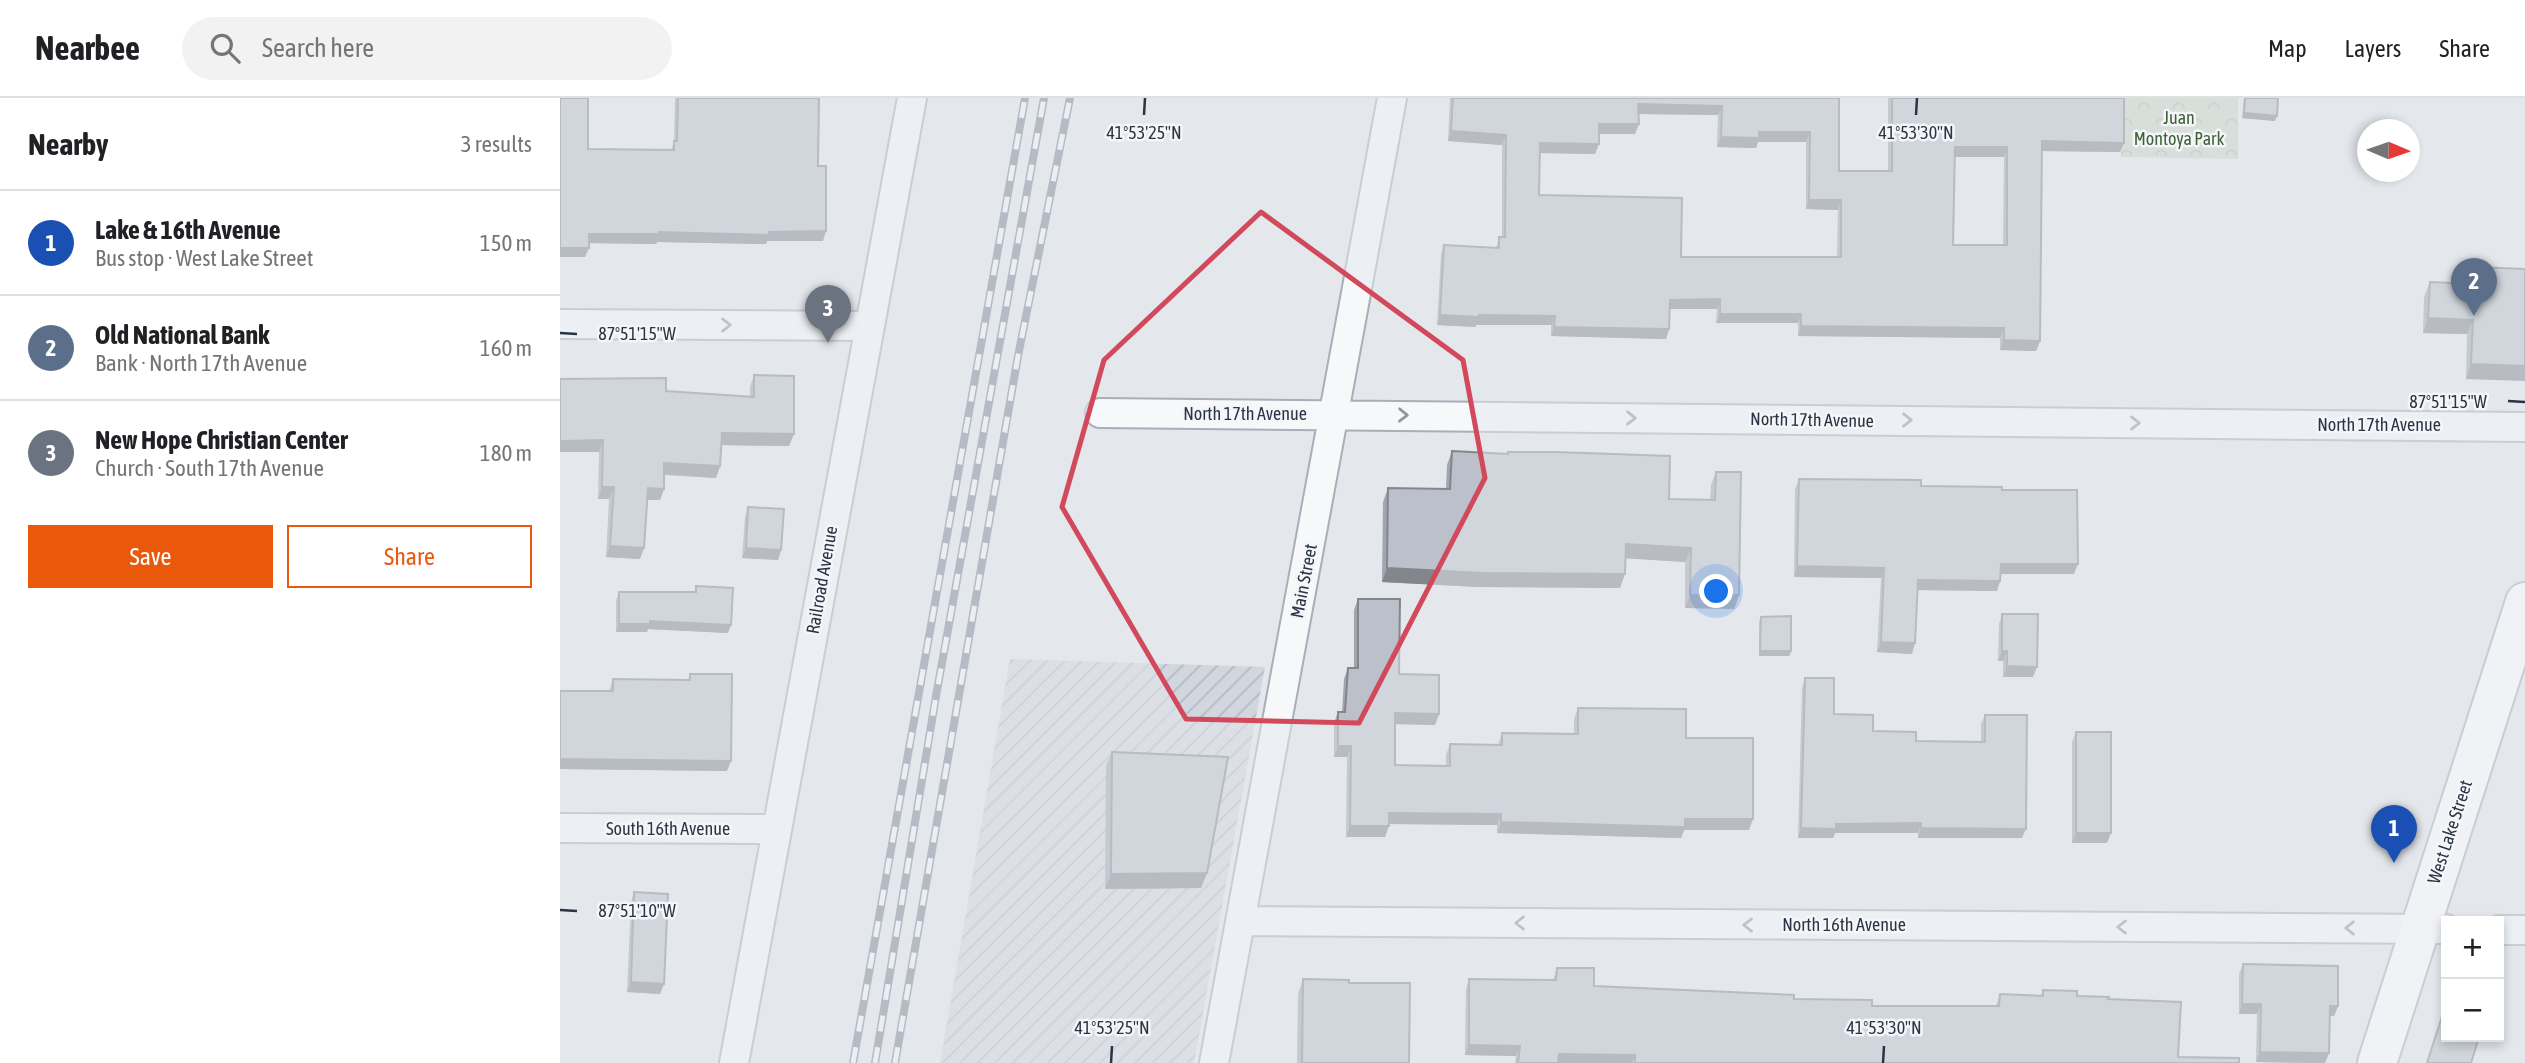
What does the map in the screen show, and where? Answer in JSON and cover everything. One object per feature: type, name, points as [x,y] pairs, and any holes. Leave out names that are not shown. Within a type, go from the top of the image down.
[{"type":"main road","name":"West Lake Street","points":[[2377,1063],[2432,929],[2525,602]]},
{"type":"street","name":"Railroad Avenue","points":[[734,1063],[912,98]]},
{"type":"street","name":"Main Street","points":[[1214,1063],[1392,98]]},
{"type":"street","points":[[560,324],[869,326]]},
{"type":"street","name":"North 17th Avenue","points":[[1100,413],[2525,427]]},
{"type":"street","name":"South 16th Avenue","points":[[560,828],[777,829]]},
{"type":"street","name":"North 16th Avenue","points":[[1241,922],[2432,929]]},
{"type":"street","points":[[2504,930],[2525,930]]},
{"type":"highlighted area","points":[[1261,212],[1463,360],[1485,478],[1359,723],[1186,719],[1062,507],[1104,360]]},
{"type":"shaded area","points":[[1010,659],[1265,667],[1194,1063],[940,1063]]},
{"type":"green space","name":"Juan Montoya Park","points":[[2121,98],[2238,98],[2238,159],[2121,157]]},
{"type":"building","points":[[560,98],[588,98],[588,149],[674,150],[674,141],[677,141],[678,98],[819,98],[818,166],[826,166],[826,231],[769,232],[769,235],[659,232],[589,234],[589,248],[560,248]]},
{"type":"building","points":[[1453,98],[1839,98],[1839,171],[1892,171],[1892,98],[2124,98],[2124,143],[2042,141],[2040,341],[2004,340],[2004,328],[1801,326],[1801,314],[1720,314],[1720,299],[1670,300],[1669,329],[1554,327],[1555,316],[1440,315],[1444,245],[1499,248],[1499,237],[1505,237],[1506,135],[1451,131]],"holes":[[[1638,104],[1722,106],[1721,137],[1759,138],[1759,132],[1810,132],[1809,200],[1841,200],[1841,257],[1681,257],[1682,198],[1539,195],[1540,143],[1599,144],[1599,124],[1639,124]],[[1955,147],[2007,147],[2007,245],[1953,245]]]},
{"type":"building","points":[[2245,98],[2278,98],[2277,116],[2244,113]]},
{"type":"building","points":[[2476,267],[2525,269],[2525,366],[2471,364],[2473,320],[2428,318],[2430,282],[2475,284]]},
{"type":"building","points":[[754,375],[794,376],[794,434],[722,433],[720,466],[664,463],[664,489],[648,488],[644,548],[610,546],[614,487],[602,487],[603,440],[560,441],[560,379],[666,378],[666,391],[754,397]]},
{"type":"building","points":[[1452,451],[1670,456],[1669,499],[1715,500],[1716,472],[1741,472],[1739,595],[1690,595],[1691,548],[1626,544],[1625,574],[1483,573],[1387,568],[1388,488],[1450,489]]},
{"type":"building","points":[[1799,479],[1921,480],[1921,486],[2077,490],[2078,564],[2001,564],[2000,581],[1918,580],[1915,643],[1881,642],[1884,568],[1797,566]]},
{"type":"building","points":[[748,507],[784,509],[781,550],[746,548]]},
{"type":"building","points":[[696,586],[733,588],[731,625],[650,621],[650,624],[619,624],[619,592],[696,592]]},
{"type":"building","points":[[1358,599],[1400,599],[1399,674],[1439,675],[1439,714],[1395,713],[1395,765],[1450,766],[1450,744],[1502,745],[1502,733],[1578,734],[1578,708],[1686,709],[1686,738],[1753,738],[1753,819],[1685,819],[1685,827],[1501,822],[1501,814],[1389,813],[1389,826],[1350,826],[1351,746],[1338,746],[1338,712],[1345,712],[1348,668],[1358,668]]},
{"type":"building","points":[[2002,614],[2038,614],[2037,667],[2007,666],[2007,651],[2002,651]]},
{"type":"building","points":[[1791,616],[1791,651],[1760,651],[1761,617]]},
{"type":"building","points":[[690,674],[732,674],[731,761],[560,759],[560,691],[613,691],[613,679],[690,680]]},
{"type":"building","points":[[1805,678],[1834,678],[1834,714],[1873,715],[1873,731],[1916,732],[1916,741],[1985,742],[1985,715],[2027,715],[2026,829],[1921,828],[1921,823],[1836,824],[1836,829],[1801,828]]},
{"type":"building","points":[[2076,732],[2111,732],[2111,833],[2076,833]]},
{"type":"building","points":[[1112,752],[1228,757],[1207,873],[1111,874]]},
{"type":"building","points":[[634,892],[668,894],[664,984],[631,982]]},
{"type":"building","points":[[2243,964],[2338,966],[2338,1006],[2330,1006],[2329,1053],[2260,1052],[2261,1004],[2242,1004]]},
{"type":"building","points":[[1557,968],[1594,968],[1594,986],[1794,995],[1794,999],[1872,1000],[1872,1006],[1999,1006],[2000,994],[2043,996],[2043,990],[2077,991],[2077,996],[2109,997],[2108,999],[2181,1002],[2178,1057],[2239,1058],[2239,1063],[1635,1063],[1635,1055],[1559,1054],[1558,1063],[1518,1063],[1520,1046],[1469,1045],[1469,979],[1556,980]]},
{"type":"building","points":[[1303,979],[1349,980],[1349,983],[1410,983],[1409,1063],[1302,1063]]},
{"type":"building","points":[[2441,1020],[2441,1042],[2477,1042],[2471,1063],[2427,1063]]},
{"type":"railway","points":[[853,1063],[1025,98]]},
{"type":"railway","points":[[875,1063],[936,696],[1044,98]]},
{"type":"railway","points":[[895,1063],[1018,356],[1070,98]]},
{"type":"place","name":"Old National Bank","points":[[2474,316]]},
{"type":"place","name":"New Hope Christian Center","points":[[828,343]]},
{"type":"place","name":"Lake & 16th Avenue","points":[[2394,863]]}]
